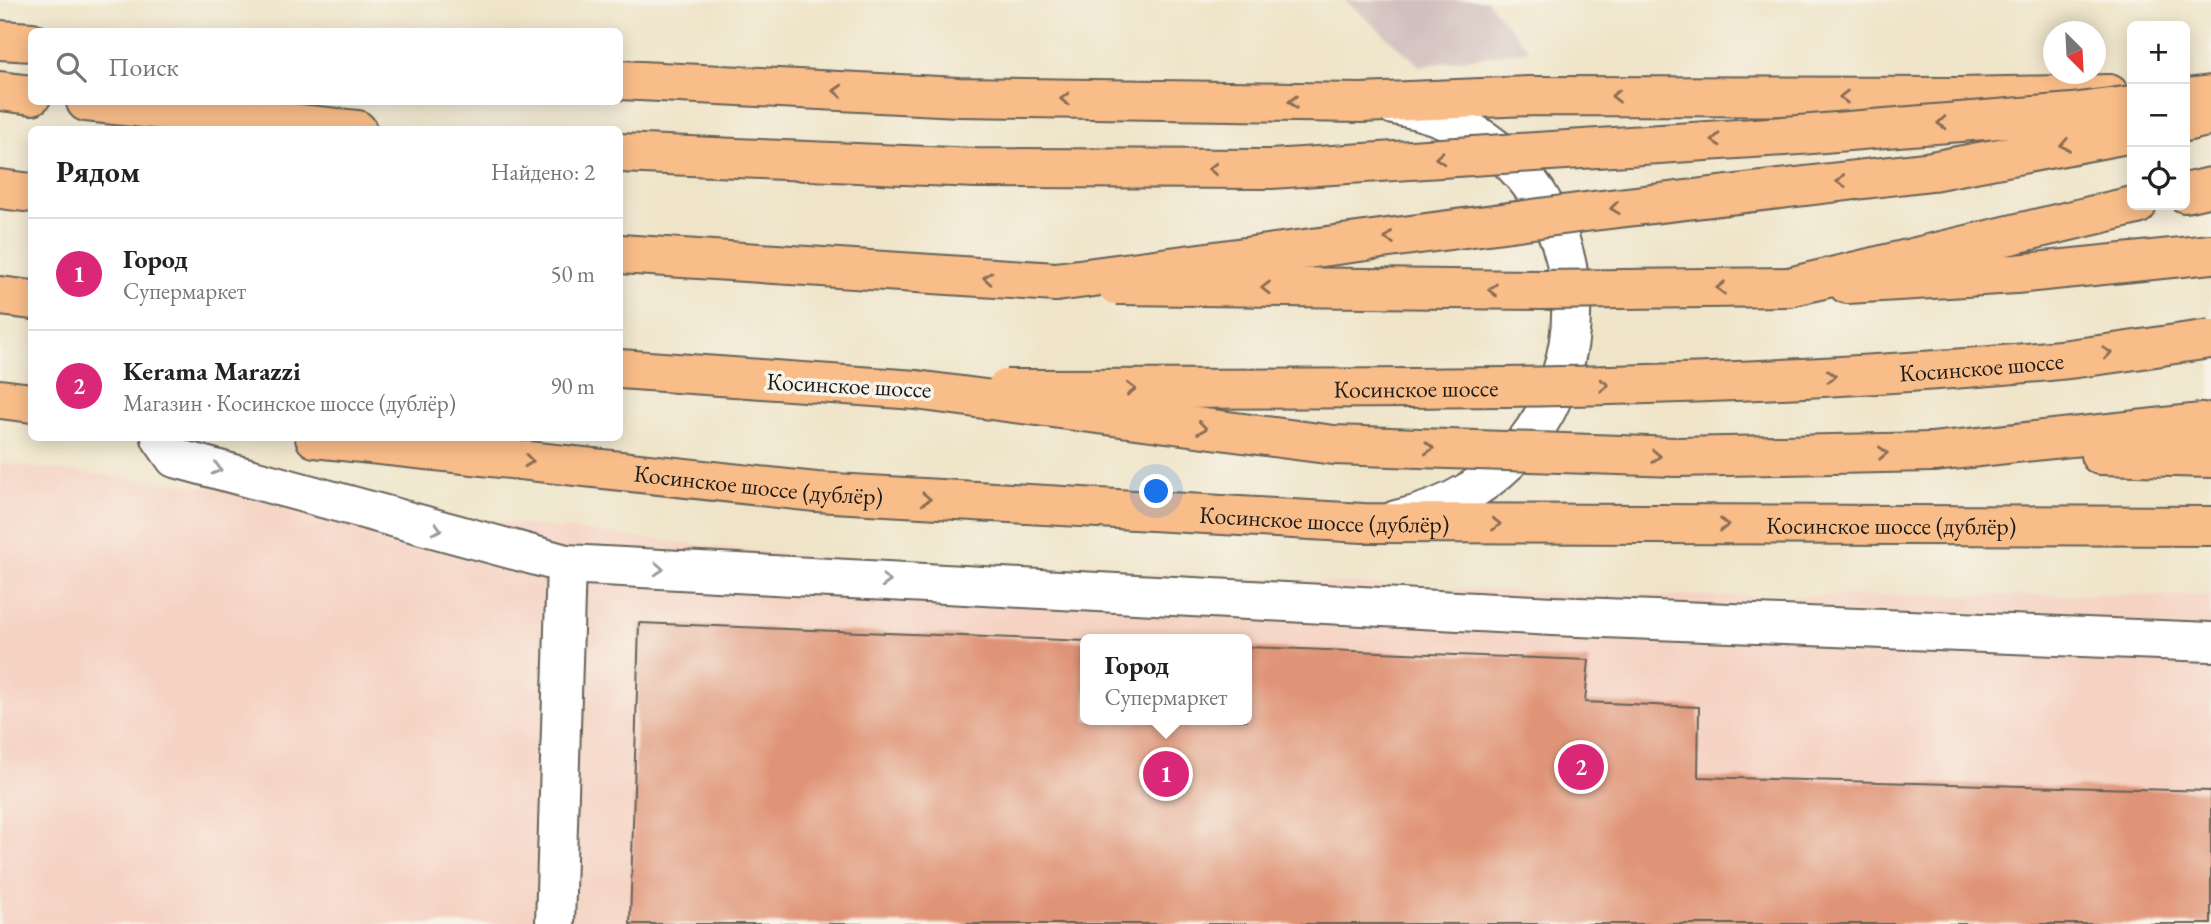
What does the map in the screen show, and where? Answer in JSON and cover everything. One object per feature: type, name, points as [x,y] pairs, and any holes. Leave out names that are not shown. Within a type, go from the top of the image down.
[{"type":"main road","points":[[0,40],[28,42]]},
{"type":"main road","points":[[623,80],[959,97],[1361,103],[1529,96],[1960,97],[2127,93]]},
{"type":"main road","points":[[2190,90],[2211,89]]},
{"type":"main road","points":[[0,91],[28,94]]},
{"type":"main road","points":[[2190,97],[2211,95]]},
{"type":"main road","points":[[115,105],[318,126]]},
{"type":"main road","points":[[623,153],[976,168],[1271,169],[1799,135],[2072,113],[2127,106]]},
{"type":"main road","points":[[2190,121],[2211,116]]},
{"type":"main road","points":[[1056,282],[1593,211],[1932,171],[2127,134]]},
{"type":"main road","points":[[2190,192],[2211,187]]},
{"type":"main road","points":[[0,189],[28,192]]},
{"type":"main road","points":[[1789,287],[2127,207]]},
{"type":"main road","points":[[623,254],[1171,287],[1529,290],[1789,287],[2016,274],[2211,254]]},
{"type":"main road","points":[[0,296],[28,300]]},
{"type":"main road","name":"Косинское шоссе","points":[[623,369],[916,390],[1494,389],[1784,379],[2050,361],[2211,339]]},
{"type":"main road","points":[[916,390],[1334,445],[1676,457],[1933,452],[2211,458]]},
{"type":"main road","points":[[0,399],[28,402]]},
{"type":"main road","points":[[1933,452],[2211,422]]},
{"type":"main road","name":"Косинское шоссе (дублёр)","points":[[343,441],[816,492],[1363,523],[2211,526]]},
{"type":"street","points":[[1361,103],[1396,105],[1430,113],[1461,127],[1508,162],[1538,197],[1554,227],[1566,260],[1572,294],[1572,329],[1566,363],[1555,396],[1539,427],[1517,454],[1492,478],[1463,497],[1431,511],[1398,520],[1363,523]]},
{"type":"street","points":[[163,441],[175,458],[566,564],[1553,616],[2211,642]]},
{"type":"street","points":[[555,924],[566,564]]},
{"type":"shaded area","points":[[1345,0],[1486,0],[1529,50],[1420,66]]},
{"type":"shaded area","points":[[0,463],[814,558],[1618,596],[2211,595],[2211,924],[0,924]]},
{"type":"building","points":[[639,623],[1080,641],[1080,725],[1252,725],[1252,647],[1589,660],[1585,702],[1699,707],[1698,777],[2211,791],[2211,924],[630,924]]},
{"type":"place","name":"Kerama Marazzi","points":[[1581,767]]},
{"type":"place","name":"Город","points":[[1166,774]]}]
